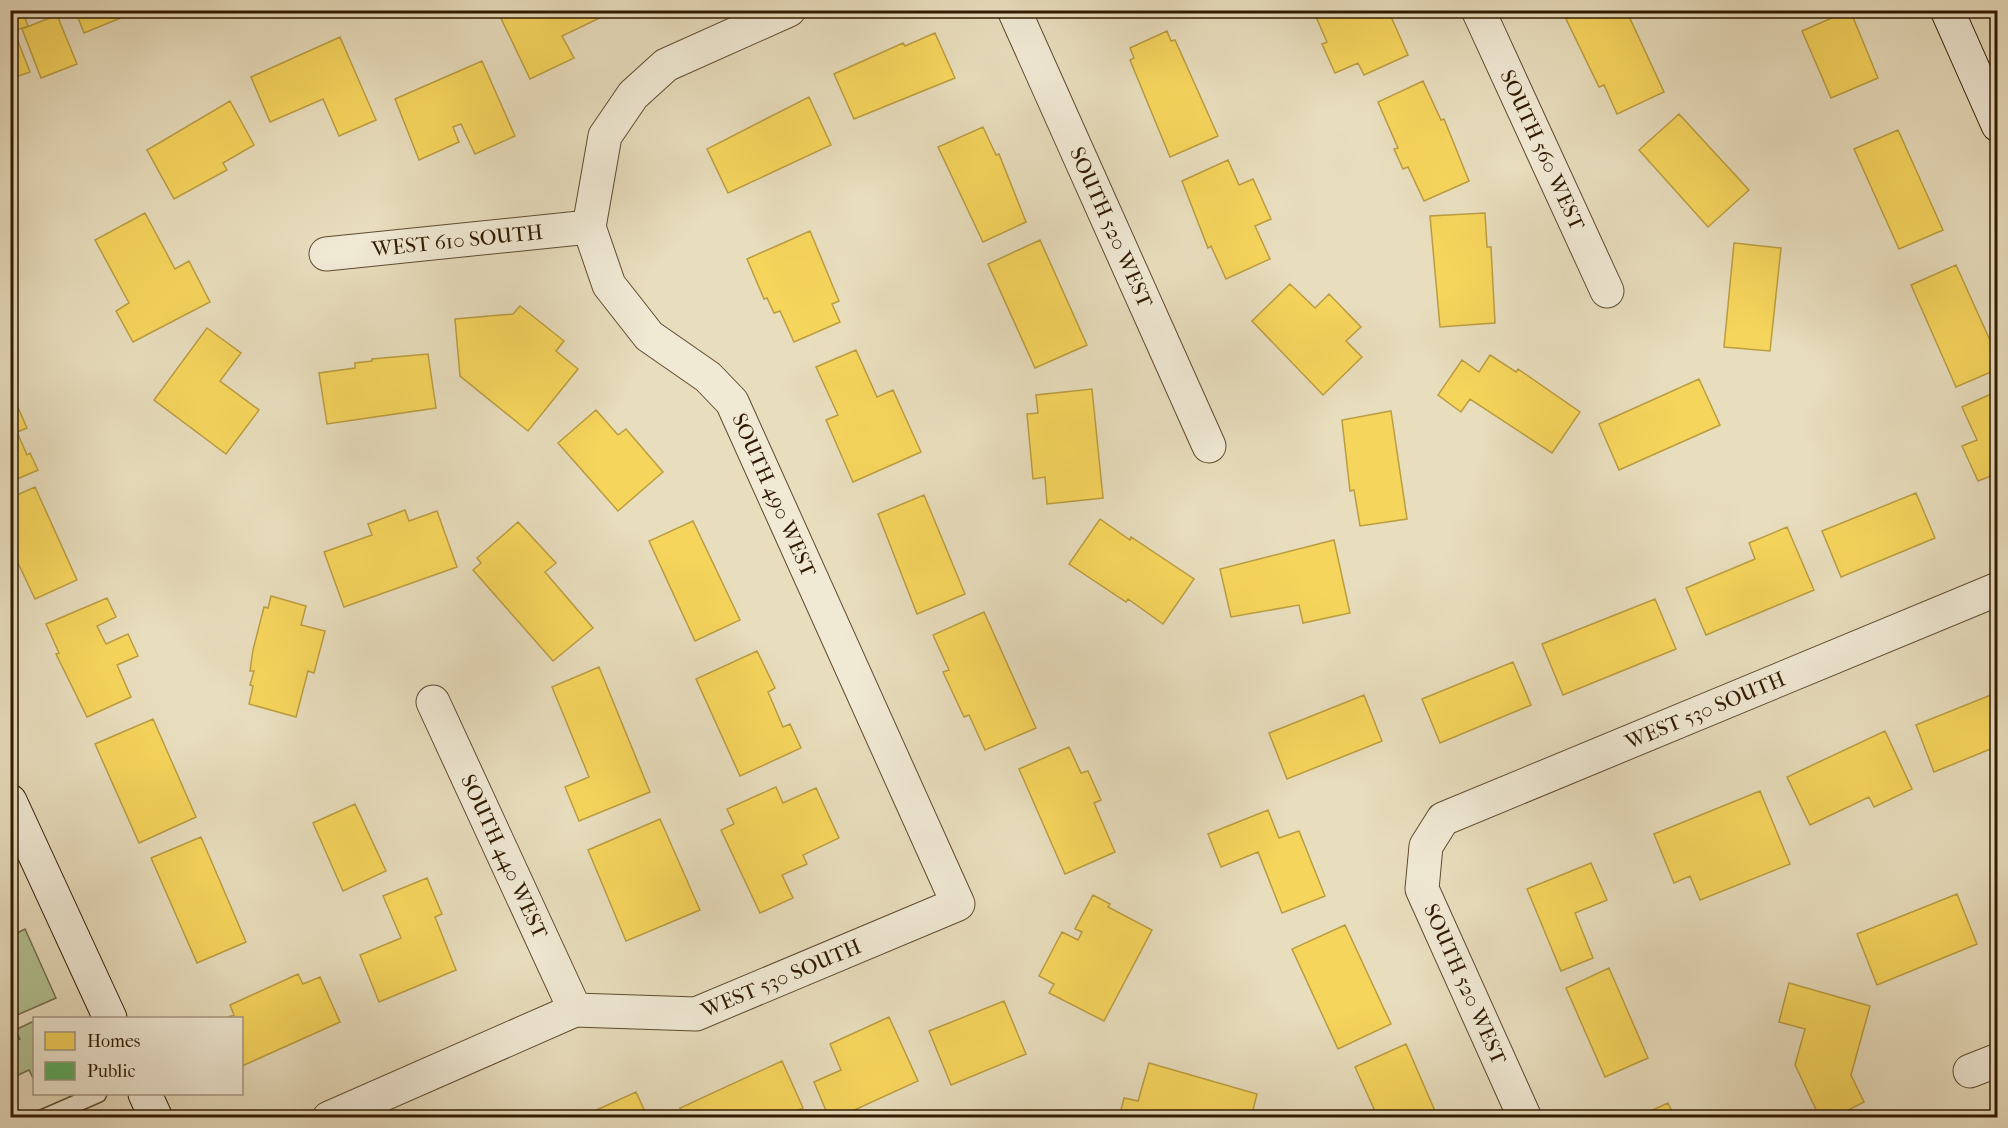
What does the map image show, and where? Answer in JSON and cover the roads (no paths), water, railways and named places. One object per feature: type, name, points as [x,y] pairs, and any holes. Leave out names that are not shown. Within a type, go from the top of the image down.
[{"type":"street","name":"SOUTH 490 WEST","points":[[789,10],[666,65],[633,95],[605,136],[589,227],[609,285],[649,336],[708,377],[732,402],[958,904]]},
{"type":"street","name":"SOUTH 520 WEST","points":[[1014,10],[1209,446]]},
{"type":"street","name":"SOUTH 560 WEST","points":[[1478,10],[1607,291]]},
{"type":"street","points":[[1947,10],[1998,125]]},
{"type":"street","name":"WEST 610 SOUTH","points":[[326,254],[589,227]]},
{"type":"street","name":"WEST 530 SOUTH","points":[[1426,846],[1443,819],[1998,589]]},
{"type":"street","name":"SOUTH 440 WEST","points":[[433,702],[575,1010]]},
{"type":"street","points":[[10,801],[110,1017]]},
{"type":"street","name":"SOUTH 520 WEST","points":[[1426,846],[1422,889],[1525,1118]]},
{"type":"street","name":"WEST 530 SOUTH","points":[[329,1118],[575,1010],[696,1014],[958,904]]},
{"type":"street","points":[[145,1095],[156,1118]]},
{"type":"lane","points":[[43,1118],[96,1095]]}]
